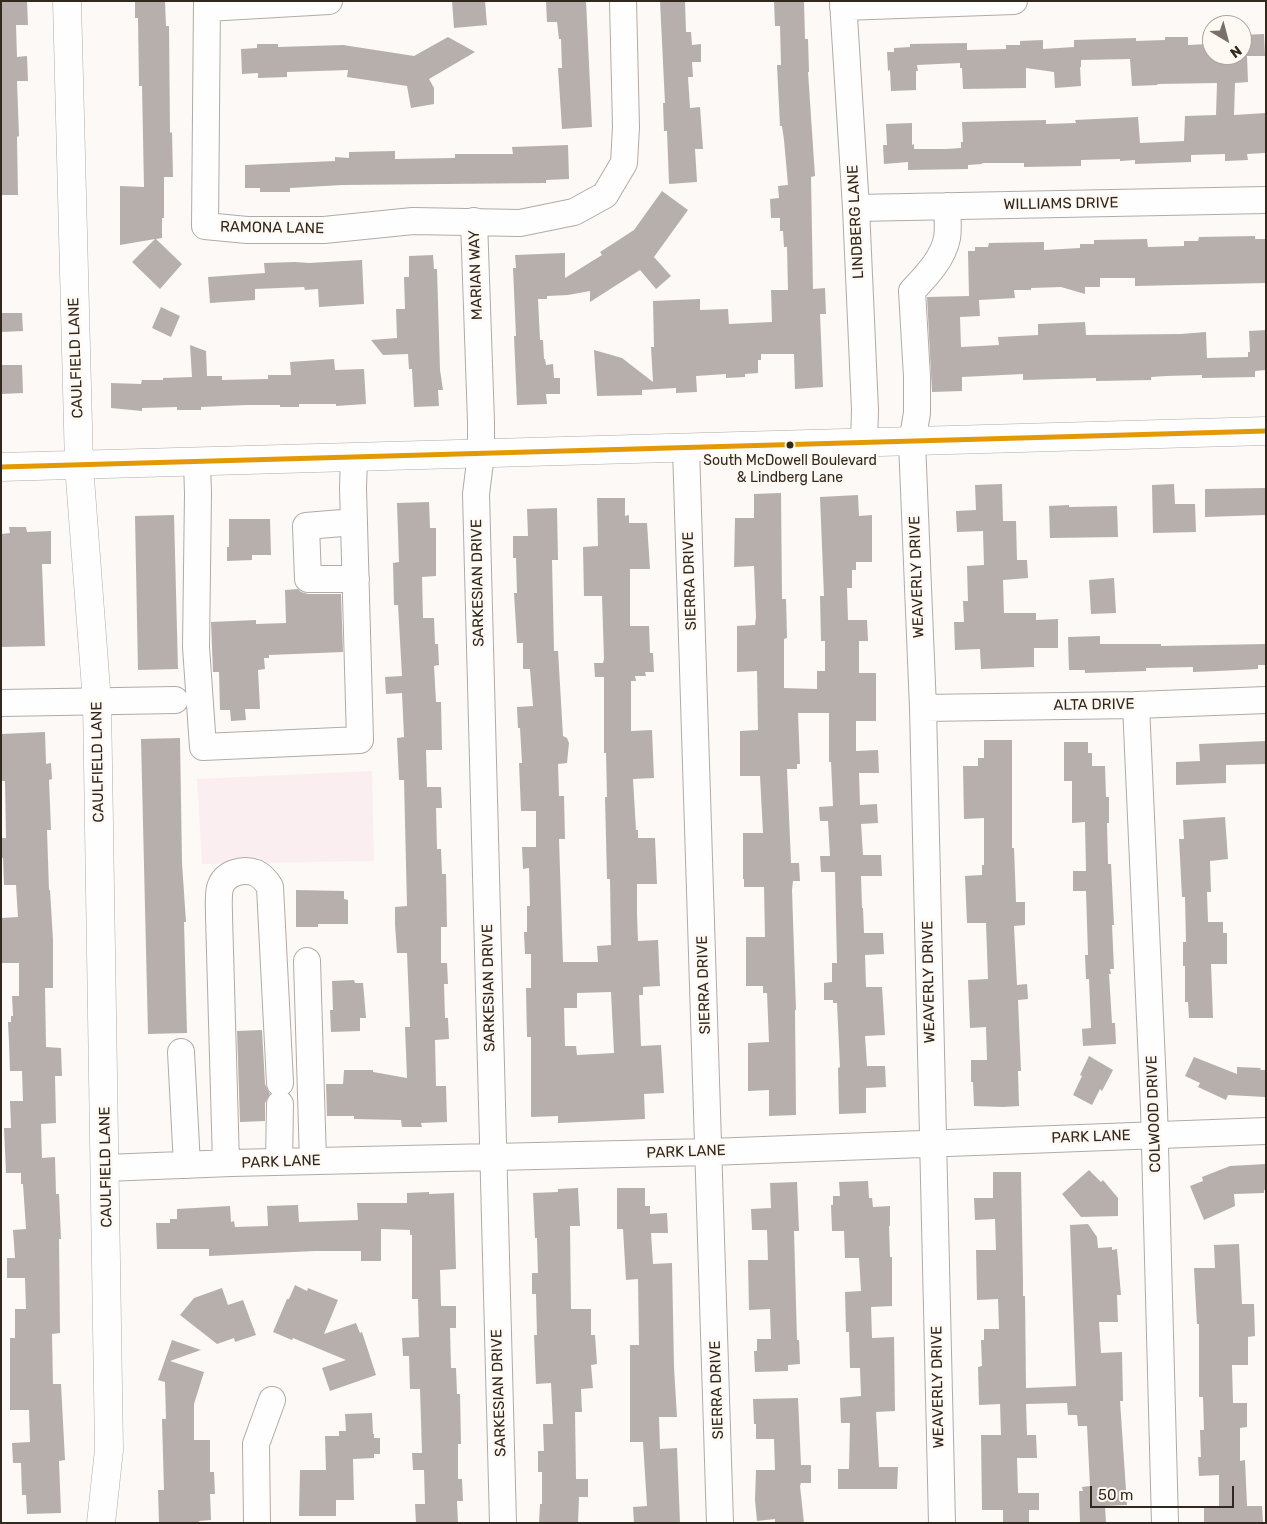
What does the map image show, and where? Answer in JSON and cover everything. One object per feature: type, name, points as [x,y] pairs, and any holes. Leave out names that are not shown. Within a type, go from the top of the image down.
[{"type":"main road","name":"CAULFIELD LANE","points":[[66,1],[79,465],[97,702],[110,1450],[101,1523]]},
{"type":"main road","points":[[1,467],[1266,431]]},
{"type":"street","points":[[207,5],[329,1]]},
{"type":"street","name":"MARIAN WAY","points":[[481,454],[474,221],[520,222],[565,214],[574,212],[605,195],[624,163],[626,128],[623,1]]},
{"type":"street","points":[[843,4],[1014,1]]},
{"type":"street","name":"LINDBERG LANE","points":[[843,4],[856,208],[865,410],[864,443]]},
{"type":"street","name":"RAMONA LANE","points":[[207,5],[205,226],[247,230],[324,230],[413,221],[474,221]]},
{"type":"street","name":"WILLIAMS DRIVE","points":[[856,208],[1266,200]]},
{"type":"street","name":"WEAVERLY DRIVE","points":[[942,1523],[923,708],[912,442],[917,413],[917,377],[912,290],[932,269],[940,255],[947,238],[947,206]]},
{"type":"street","name":"SIERRA DRIVE","points":[[686,448],[710,1152],[720,1523]]},
{"type":"street","name":"SARKESIAN DRIVE","points":[[481,454],[476,494],[503,1523]]},
{"type":"street","points":[[197,462],[196,647],[203,747],[360,740],[354,458]]},
{"type":"street","points":[[354,522],[306,526],[308,579],[356,579]]},
{"type":"street","points":[[1,703],[174,700]]},
{"type":"street","name":"ALTA DRIVE","points":[[923,708],[1266,700]]},
{"type":"street","name":"COLWOOD DRIVE","points":[[1136,704],[1155,1134],[1165,1523]]},
{"type":"street","points":[[226,1163],[219,916],[220,888],[227,877],[233,873],[246,872],[257,874],[266,880],[270,887],[280,1094],[279,1162]]},
{"type":"street","points":[[307,961],[314,1161]]},
{"type":"street","points":[[181,1052],[187,1165]]},
{"type":"street","name":"PARK LANE","points":[[106,1168],[226,1163],[710,1152],[1266,1131]]},
{"type":"street","points":[[257,1523],[256,1444],[272,1400]]},
{"type":"shaded area","points":[[372,771],[374,861],[202,864],[197,779]]},
{"type":"building","points":[[1,1],[27,1],[28,25],[16,25],[17,57],[27,56],[28,81],[17,81],[19,136],[17,137],[18,195],[1,195]]},
{"type":"building","points":[[135,1],[165,1],[166,26],[169,26],[170,133],[172,132],[173,177],[164,177],[162,238],[156,239],[182,264],[160,289],[132,262],[155,239],[120,245],[120,186],[144,187],[142,86],[139,86],[138,18],[135,18]]},
{"type":"building","points":[[452,1],[485,1],[487,25],[454,28]]},
{"type":"building","points":[[546,1],[586,1],[592,127],[562,129],[558,68],[562,68],[561,39],[559,39],[557,22],[547,22]]},
{"type":"building","points":[[660,1],[685,1],[686,32],[691,32],[692,45],[701,44],[701,62],[692,62],[693,77],[688,77],[690,108],[700,107],[703,149],[695,149],[697,182],[669,184],[667,131],[664,131],[663,103],[665,103]]},
{"type":"building","points":[[774,1],[804,1],[805,39],[808,39],[808,72],[815,176],[811,177],[813,289],[825,288],[826,314],[820,314],[823,387],[795,389],[794,354],[761,354],[761,360],[758,360],[758,373],[745,374],[745,377],[726,378],[726,374],[696,376],[697,392],[676,393],[676,388],[642,390],[642,395],[597,396],[594,350],[622,358],[653,382],[651,347],[654,347],[653,301],[700,299],[700,310],[728,309],[729,324],[772,322],[771,290],[788,290],[787,247],[784,247],[783,231],[780,231],[780,218],[771,218],[770,199],[779,198],[778,186],[788,185],[784,140],[782,126],[780,126],[777,65],[781,65],[780,26],[775,26]]},
{"type":"building","points":[[1264,34],[1265,56],[1252,56],[1252,35]]},
{"type":"building","points":[[448,37],[475,52],[429,79],[434,88],[434,104],[411,108],[407,86],[347,77],[348,70],[287,72],[287,77],[258,78],[258,73],[242,74],[241,49],[257,48],[257,44],[278,44],[278,47],[343,45],[414,56]]},
{"type":"building","points":[[1165,37],[1188,37],[1188,45],[1202,44],[1202,65],[1247,65],[1248,82],[1235,83],[1234,115],[1266,113],[1266,153],[1247,154],[1248,160],[1225,161],[1225,154],[1191,155],[1191,162],[1135,164],[1135,160],[1081,160],[1081,166],[1024,167],[1024,163],[982,163],[968,165],[968,169],[908,170],[908,162],[884,164],[883,145],[887,145],[886,124],[912,123],[912,145],[914,144],[914,149],[946,149],[961,148],[961,142],[963,142],[962,122],[1046,120],[1046,124],[1076,123],[1075,120],[1138,117],[1140,143],[1184,141],[1185,116],[1216,115],[1217,83],[1132,86],[1130,59],[1081,60],[1081,86],[1055,88],[1054,72],[1026,68],[1026,88],[963,89],[960,63],[917,65],[916,90],[891,91],[887,52],[894,52],[894,48],[910,47],[910,44],[967,43],[967,50],[1006,49],[1006,45],[1020,45],[1020,41],[1043,40],[1043,49],[1074,47],[1074,40],[1136,38],[1136,41],[1165,40]]},
{"type":"building","points":[[568,145],[569,179],[546,180],[546,183],[342,185],[290,188],[290,192],[260,192],[260,188],[245,188],[245,165],[335,161],[335,157],[349,158],[349,152],[395,151],[395,159],[455,158],[455,154],[513,154],[512,147]]},
{"type":"building","points":[[662,191],[688,210],[654,257],[671,276],[656,289],[640,270],[590,302],[590,291],[547,296],[547,299],[538,299],[540,340],[543,340],[544,359],[546,365],[553,364],[554,378],[560,378],[560,394],[546,394],[547,404],[517,405],[513,268],[516,268],[515,255],[565,253],[565,278],[602,255],[600,252],[634,230]]},
{"type":"building","points":[[1255,236],[1255,239],[1266,239],[1266,283],[1135,286],[1135,278],[1100,278],[1100,287],[1085,287],[1085,294],[1061,287],[1014,290],[1015,298],[979,300],[980,316],[960,317],[961,347],[999,345],[998,337],[1038,335],[1038,324],[1085,322],[1086,335],[1206,332],[1207,358],[1248,357],[1248,352],[1250,352],[1249,331],[1266,330],[1266,370],[1255,371],[1255,377],[1202,378],[1202,375],[1151,377],[1151,380],[1096,381],[1096,378],[1023,380],[1023,374],[962,377],[962,391],[932,392],[927,297],[969,296],[968,251],[975,251],[975,247],[988,247],[989,243],[1044,242],[1044,250],[1080,248],[1080,244],[1094,244],[1094,240],[1147,239],[1148,247],[1184,246],[1184,241],[1198,241],[1199,237]]},
{"type":"building","points":[[433,255],[434,269],[437,269],[440,370],[443,390],[438,390],[439,406],[414,407],[412,369],[409,369],[408,354],[383,355],[371,340],[397,338],[396,309],[405,309],[404,277],[409,277],[409,256]]},
{"type":"building","points":[[362,260],[364,304],[319,307],[318,289],[305,290],[304,287],[255,289],[255,300],[210,303],[208,277],[265,273],[264,263]]},
{"type":"building","points":[[161,307],[180,316],[171,337],[152,328]]},
{"type":"building","points":[[1,313],[22,313],[23,331],[1,332]]},
{"type":"building","points":[[190,345],[206,351],[207,376],[222,376],[222,380],[268,379],[268,375],[291,375],[290,362],[334,359],[335,370],[364,369],[366,404],[336,406],[336,404],[299,404],[299,407],[246,405],[201,407],[201,410],[177,410],[177,407],[142,408],[142,411],[111,408],[111,383],[141,384],[142,380],[192,377]]},
{"type":"building","points":[[1,365],[22,365],[23,393],[1,394]]},
{"type":"building","points":[[1002,484],[1003,521],[1016,521],[1017,560],[1027,560],[1028,578],[1003,580],[1004,613],[1036,613],[1036,620],[1058,619],[1058,648],[1034,648],[1034,667],[981,669],[980,649],[955,650],[954,622],[964,622],[963,601],[968,601],[967,566],[984,565],[983,531],[957,532],[956,511],[976,510],[975,485]]},
{"type":"building","points":[[1174,484],[1175,504],[1195,504],[1196,532],[1153,533],[1152,485]]},
{"type":"building","points":[[1266,488],[1266,515],[1205,517],[1205,489]]},
{"type":"building","points":[[781,493],[782,599],[786,599],[787,638],[784,639],[784,688],[817,689],[817,671],[825,671],[825,641],[821,641],[820,596],[824,596],[820,497],[858,495],[859,516],[872,515],[872,562],[856,562],[856,570],[852,570],[852,588],[847,588],[848,620],[867,620],[868,641],[859,641],[859,673],[876,673],[876,721],[856,721],[856,751],[878,750],[879,773],[859,773],[860,805],[877,804],[878,823],[861,824],[863,855],[881,855],[882,876],[861,876],[864,933],[883,933],[884,954],[865,955],[866,987],[882,987],[885,1035],[865,1036],[867,1066],[885,1066],[886,1087],[866,1088],[866,1113],[839,1114],[838,1068],[840,1067],[837,1003],[833,1003],[833,1000],[824,1000],[824,983],[832,982],[832,963],[837,963],[835,872],[821,872],[820,856],[830,856],[828,821],[820,821],[819,807],[833,806],[831,762],[829,762],[829,713],[798,713],[800,764],[797,764],[797,769],[787,769],[791,863],[799,863],[800,881],[793,881],[792,890],[796,1010],[796,1115],[769,1116],[769,1090],[748,1091],[748,1043],[769,1042],[767,993],[763,993],[763,986],[746,986],[746,937],[765,937],[764,887],[744,887],[743,833],[763,833],[760,776],[740,776],[740,731],[758,730],[757,671],[737,672],[737,626],[755,625],[756,617],[754,566],[734,567],[735,518],[754,518],[754,494]]},
{"type":"building","points":[[597,498],[625,498],[625,516],[629,515],[629,523],[647,523],[650,569],[630,569],[630,626],[649,626],[650,653],[653,653],[654,672],[645,672],[646,676],[635,676],[636,681],[631,681],[631,731],[652,730],[654,778],[633,779],[636,830],[638,830],[638,838],[655,838],[657,884],[637,884],[637,915],[638,941],[658,940],[660,986],[643,987],[643,995],[639,995],[641,1046],[661,1045],[664,1093],[644,1094],[645,1119],[558,1123],[558,1116],[531,1117],[531,1037],[527,1037],[526,988],[531,988],[531,954],[525,954],[524,932],[527,932],[527,906],[530,906],[529,868],[523,869],[522,847],[536,847],[536,811],[521,811],[519,763],[522,763],[517,707],[533,706],[530,669],[523,669],[523,643],[517,643],[514,593],[517,593],[516,558],[513,558],[513,536],[528,536],[527,509],[557,508],[558,560],[552,560],[554,651],[558,651],[563,736],[567,738],[569,743],[567,763],[558,764],[559,796],[564,796],[565,839],[559,839],[563,962],[598,962],[597,946],[611,945],[610,879],[607,879],[604,677],[595,677],[594,663],[603,663],[604,659],[602,596],[584,596],[583,547],[598,546]],"holes":[[[611,992],[614,1053],[577,1055],[576,1046],[565,1046],[564,1008],[577,1008],[577,993]]]},
{"type":"building","points":[[429,502],[430,528],[436,528],[436,576],[422,577],[423,618],[434,618],[435,644],[438,644],[439,665],[434,666],[436,702],[441,702],[442,750],[426,750],[427,787],[441,787],[442,808],[436,808],[437,849],[441,849],[442,874],[446,874],[447,927],[441,927],[441,963],[447,963],[448,984],[444,984],[445,1018],[448,1018],[449,1039],[435,1040],[436,1086],[446,1086],[447,1122],[421,1123],[422,1127],[402,1127],[401,1120],[354,1119],[354,1116],[327,1116],[326,1084],[343,1084],[344,1070],[373,1070],[373,1072],[407,1078],[405,1027],[410,1027],[407,953],[397,953],[395,924],[395,907],[407,906],[404,780],[399,780],[397,738],[404,737],[402,693],[386,694],[385,677],[402,676],[398,605],[394,605],[393,563],[399,562],[397,503]]},
{"type":"building","points":[[1069,505],[1069,507],[1117,506],[1118,537],[1050,538],[1049,506]]},
{"type":"building","points":[[174,515],[178,669],[138,670],[135,516]]},
{"type":"building","points":[[229,519],[270,519],[271,555],[252,555],[252,560],[227,561]]},
{"type":"building","points":[[9,527],[26,527],[27,532],[51,531],[51,564],[42,564],[45,646],[1,647],[1,534],[10,533]]},
{"type":"building","points":[[1114,578],[1116,613],[1091,614],[1089,580]]},
{"type":"building","points":[[298,589],[308,594],[341,594],[343,652],[269,655],[269,658],[264,658],[265,669],[258,670],[260,709],[245,709],[246,720],[231,721],[230,710],[220,710],[219,672],[213,672],[211,622],[256,620],[256,624],[286,623],[285,590]]},
{"type":"building","points":[[1100,636],[1100,644],[1161,644],[1161,646],[1266,644],[1266,665],[1258,665],[1258,669],[1193,672],[1193,667],[1146,668],[1146,671],[1085,673],[1085,670],[1069,670],[1068,637]]},
{"type":"building","points":[[45,732],[46,764],[51,763],[52,779],[49,780],[51,830],[47,830],[53,940],[53,988],[45,988],[46,1047],[61,1048],[62,1076],[55,1076],[56,1123],[41,1124],[42,1158],[55,1157],[56,1194],[59,1194],[61,1239],[59,1239],[60,1333],[52,1334],[53,1384],[61,1384],[65,1460],[59,1461],[61,1513],[27,1514],[26,1495],[22,1495],[21,1463],[13,1463],[12,1443],[30,1442],[29,1410],[10,1410],[10,1338],[15,1338],[15,1309],[26,1309],[25,1278],[7,1278],[7,1258],[15,1258],[13,1230],[26,1229],[21,1173],[6,1173],[4,1128],[11,1128],[10,1101],[23,1101],[22,1071],[10,1071],[8,1022],[11,1022],[11,1016],[13,1016],[12,996],[19,996],[19,963],[1,963],[1,918],[18,917],[16,885],[4,885],[3,858],[1,858],[1,838],[6,838],[5,781],[1,781],[1,734]]},
{"type":"building","points":[[180,738],[182,863],[186,922],[184,922],[187,1033],[148,1034],[141,739]]},
{"type":"building","points":[[984,740],[1012,740],[1012,848],[1014,848],[1016,902],[1025,902],[1025,925],[1014,926],[1017,985],[1027,984],[1028,999],[1018,1000],[1021,1071],[1018,1071],[1019,1106],[974,1106],[973,1082],[971,1082],[971,1060],[987,1060],[986,1027],[970,1028],[968,980],[988,979],[986,923],[967,923],[965,876],[982,875],[982,865],[984,865],[984,818],[964,819],[963,766],[978,766],[978,758],[984,758]]},
{"type":"building","points":[[1266,741],[1266,764],[1226,765],[1226,783],[1176,785],[1176,762],[1200,761],[1199,744]]},
{"type":"building","points":[[1064,742],[1088,742],[1088,753],[1092,753],[1092,766],[1105,766],[1106,797],[1109,797],[1109,823],[1107,823],[1108,864],[1111,864],[1114,925],[1112,925],[1114,969],[1110,969],[1111,974],[1109,974],[1112,1023],[1115,1023],[1116,1044],[1083,1046],[1082,1029],[1091,1028],[1089,979],[1086,979],[1085,955],[1088,955],[1086,891],[1073,891],[1073,871],[1086,871],[1085,822],[1072,823],[1072,781],[1064,781]]},
{"type":"building","points":[[1225,817],[1228,859],[1210,861],[1211,892],[1207,892],[1208,922],[1223,922],[1223,933],[1227,933],[1227,964],[1211,964],[1213,1018],[1189,1018],[1188,1002],[1185,1002],[1183,942],[1186,942],[1185,897],[1182,897],[1179,839],[1184,839],[1183,820]]},
{"type":"building","points":[[296,890],[344,891],[344,899],[348,900],[348,924],[318,924],[318,927],[296,927]]},
{"type":"building","points":[[354,980],[355,983],[363,983],[366,1018],[360,1018],[360,1031],[331,1032],[330,1010],[333,1010],[332,981]]},
{"type":"building","points":[[262,1030],[265,1084],[270,1094],[265,1103],[265,1121],[240,1122],[237,1031]]},
{"type":"building","points":[[1089,1056],[1113,1070],[1092,1105],[1073,1095]]},
{"type":"building","points":[[1194,1057],[1237,1074],[1237,1067],[1266,1070],[1265,1097],[1228,1095],[1226,1100],[1198,1087],[1200,1083],[1185,1076]]},
{"type":"building","points":[[1266,1164],[1266,1190],[1264,1190],[1264,1193],[1234,1194],[1235,1206],[1204,1220],[1190,1186],[1203,1181],[1202,1177],[1230,1166]]},
{"type":"building","points":[[1089,1170],[1101,1182],[1103,1180],[1118,1198],[1118,1216],[1081,1217],[1062,1194]]},
{"type":"building","points":[[993,1172],[1021,1172],[1026,1388],[1076,1386],[1070,1225],[1088,1224],[1097,1237],[1098,1248],[1112,1247],[1112,1250],[1117,1249],[1121,1295],[1117,1295],[1118,1322],[1099,1322],[1101,1353],[1122,1352],[1123,1401],[1120,1401],[1127,1505],[1105,1506],[1106,1523],[1080,1523],[1079,1491],[1083,1491],[1082,1487],[1090,1486],[1087,1426],[1078,1426],[1077,1415],[1068,1415],[1067,1403],[1026,1404],[1027,1435],[1036,1435],[1037,1458],[1017,1458],[1018,1493],[1039,1493],[1039,1510],[1029,1510],[1029,1523],[1003,1523],[1003,1510],[982,1510],[981,1435],[1001,1435],[1000,1404],[979,1405],[978,1367],[982,1366],[981,1340],[984,1340],[984,1329],[999,1329],[998,1299],[977,1300],[976,1250],[996,1250],[995,1219],[975,1220],[974,1198],[993,1198]]},
{"type":"building","points":[[868,1181],[869,1198],[872,1198],[873,1207],[890,1206],[892,1306],[871,1307],[872,1338],[894,1337],[895,1411],[876,1412],[879,1467],[898,1467],[897,1489],[838,1489],[838,1469],[849,1469],[850,1423],[841,1423],[840,1398],[861,1396],[860,1368],[850,1368],[849,1332],[846,1332],[845,1292],[861,1291],[859,1258],[845,1258],[844,1231],[832,1231],[831,1205],[833,1205],[833,1196],[840,1196],[839,1182]]},
{"type":"building","points":[[797,1182],[799,1231],[794,1231],[797,1340],[799,1340],[800,1364],[788,1365],[788,1371],[755,1372],[754,1351],[757,1351],[757,1339],[771,1339],[770,1309],[749,1310],[748,1260],[768,1260],[767,1230],[752,1230],[751,1209],[771,1208],[770,1183]]},
{"type":"building","points":[[578,1188],[580,1226],[570,1226],[571,1309],[591,1309],[591,1335],[595,1335],[597,1364],[591,1365],[593,1388],[581,1389],[582,1412],[575,1412],[576,1479],[588,1479],[588,1497],[579,1497],[578,1523],[539,1523],[540,1504],[542,1504],[542,1472],[538,1472],[538,1451],[544,1451],[543,1424],[553,1424],[551,1383],[536,1384],[534,1335],[537,1335],[536,1294],[532,1294],[532,1273],[538,1273],[533,1193],[558,1192],[558,1189]]},
{"type":"building","points":[[617,1188],[645,1188],[645,1206],[650,1206],[650,1214],[667,1213],[668,1233],[651,1233],[653,1264],[672,1263],[677,1417],[659,1417],[660,1449],[677,1448],[680,1523],[634,1523],[633,1507],[647,1506],[643,1442],[630,1442],[630,1345],[639,1345],[638,1279],[626,1280],[623,1229],[617,1229]]},
{"type":"building","points":[[429,1192],[429,1194],[454,1193],[456,1269],[440,1270],[441,1306],[456,1306],[456,1328],[450,1328],[451,1368],[456,1368],[457,1394],[460,1394],[461,1444],[458,1444],[458,1479],[462,1479],[463,1501],[457,1501],[458,1523],[416,1523],[415,1504],[425,1504],[424,1470],[413,1470],[412,1453],[422,1453],[420,1389],[410,1389],[409,1356],[403,1356],[402,1338],[419,1337],[418,1299],[412,1299],[412,1235],[410,1235],[410,1230],[381,1229],[381,1261],[361,1261],[361,1251],[315,1251],[209,1256],[209,1249],[157,1249],[156,1223],[170,1223],[170,1219],[177,1219],[177,1209],[230,1206],[231,1222],[234,1221],[235,1227],[268,1226],[267,1206],[298,1205],[299,1222],[358,1220],[357,1203],[407,1203],[407,1193]]},
{"type":"building","points":[[1239,1244],[1242,1304],[1254,1304],[1255,1336],[1248,1337],[1248,1365],[1232,1365],[1233,1403],[1247,1403],[1247,1427],[1240,1428],[1240,1461],[1245,1460],[1247,1506],[1262,1506],[1263,1523],[1204,1523],[1204,1508],[1219,1508],[1219,1475],[1199,1476],[1198,1457],[1201,1457],[1200,1430],[1204,1430],[1203,1397],[1199,1397],[1199,1324],[1197,1324],[1194,1268],[1215,1268],[1214,1245]]},
{"type":"building","points":[[295,1285],[307,1291],[308,1288],[338,1300],[324,1334],[356,1323],[360,1333],[362,1332],[376,1375],[330,1391],[322,1368],[346,1360],[293,1338],[292,1340],[273,1332]]},
{"type":"building","points":[[222,1288],[228,1305],[243,1300],[256,1335],[235,1342],[234,1338],[217,1344],[180,1315],[194,1298]]},
{"type":"building","points":[[172,1340],[201,1350],[170,1361],[204,1372],[194,1404],[194,1440],[210,1440],[210,1472],[214,1472],[215,1494],[210,1494],[211,1520],[199,1521],[199,1523],[159,1523],[158,1490],[164,1490],[162,1419],[166,1419],[165,1382],[158,1380]]},
{"type":"building","points":[[798,1398],[801,1465],[811,1465],[811,1483],[801,1483],[800,1486],[804,1523],[775,1523],[775,1519],[757,1521],[755,1500],[756,1470],[775,1470],[774,1439],[756,1439],[753,1399]]},
{"type":"building","points":[[372,1413],[374,1438],[380,1438],[380,1454],[374,1454],[374,1458],[353,1459],[354,1500],[336,1500],[336,1516],[299,1516],[300,1470],[326,1470],[325,1436],[339,1436],[339,1431],[346,1431],[345,1414]]},
{"type":"transit line","points":[[1,467],[1266,431]]},
{"type":"place","name":"South McDowell Boulevard & Lindberg Lane","points":[[790,445]]}]
